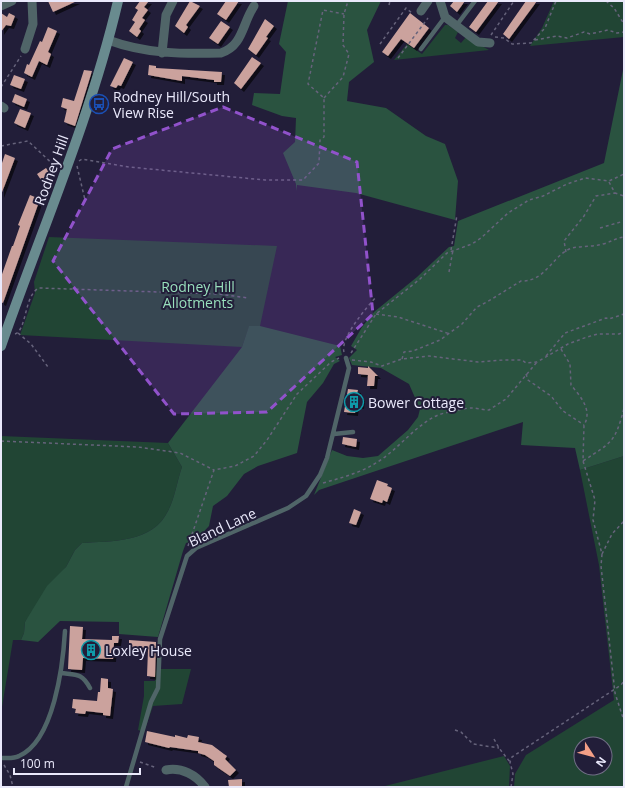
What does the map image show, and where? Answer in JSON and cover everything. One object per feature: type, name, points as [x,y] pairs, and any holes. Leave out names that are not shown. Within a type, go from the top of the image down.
[{"type":"street","points":[[1,6],[12,1]]},
{"type":"street","points":[[25,49],[33,24],[32,1]]},
{"type":"street","name":"Rodney Hill","points":[[2,340],[84,119],[118,1]]},
{"type":"street","points":[[162,53],[166,15],[173,1]]},
{"type":"street","points":[[425,14],[428,1]]},
{"type":"street","points":[[440,1],[445,17],[478,42],[490,43]]},
{"type":"street","points":[[108,40],[134,48],[162,53],[221,54],[228,51],[239,40],[248,16],[254,6]]},
{"type":"street","points":[[166,770],[179,769],[187,772],[205,787]]},
{"type":"lane","points":[[456,26],[475,1]]},
{"type":"lane","points":[[421,49],[445,17]]},
{"type":"lane","name":"Bland Lane","points":[[126,787],[151,702],[158,688],[160,639],[184,564],[190,552],[288,508],[306,496],[320,475],[334,434],[340,400],[349,368],[346,358]]},
{"type":"lane","points":[[334,434],[353,432]]},
{"type":"lane","points":[[1,758],[18,757],[31,748],[36,742],[47,719],[61,673],[64,631]]},
{"type":"lane","points":[[61,673],[85,678],[90,688]]},
{"type":"path","points":[[85,200],[76,162],[82,159],[129,167],[265,180],[303,180],[319,163],[320,140],[324,137],[324,98],[343,77],[349,54],[343,45],[344,14],[348,1]]},
{"type":"path","points":[[514,1],[491,37],[500,37],[515,45],[531,43],[535,40],[545,28],[556,1]]},
{"type":"path","points":[[606,1],[614,8],[624,24]]},
{"type":"path","points":[[380,44],[406,8],[417,16],[425,14]]},
{"type":"path","points":[[324,98],[308,84],[323,10],[344,14]]},
{"type":"path","points":[[398,58],[425,14]]},
{"type":"path","points":[[535,40],[557,36],[567,38],[584,32],[590,34],[608,30],[617,33],[624,32]]},
{"type":"path","points":[[1,86],[25,49]]},
{"type":"path","points":[[1,146],[28,140],[64,175]]},
{"type":"path","points":[[346,358],[355,349],[365,330],[376,314],[420,279],[452,250],[472,244],[481,238],[508,213],[529,200],[543,196],[567,184],[585,178],[609,181],[624,174]]},
{"type":"path","points":[[609,181],[615,193]]},
{"type":"path","points":[[566,252],[564,241],[584,216],[596,196],[615,193],[624,196]]},
{"type":"path","points":[[449,272],[457,215]]},
{"type":"path","points":[[600,228],[624,221]]},
{"type":"path","points":[[402,359],[404,352],[422,347],[450,334],[462,324],[477,307],[500,295],[521,281],[526,281],[538,276],[549,269],[566,252],[573,248],[603,244],[624,237]]},
{"type":"path","points":[[624,243],[624,249]]},
{"type":"path","points":[[2,340],[18,333],[28,302],[35,289],[39,288],[218,294],[248,298]]},
{"type":"path","points":[[346,358],[343,348],[345,341],[355,323],[376,297]]},
{"type":"path","points":[[376,314],[398,317],[450,334]]},
{"type":"path","points":[[546,358],[548,351],[565,333],[606,318],[609,319],[624,314]]},
{"type":"path","points":[[1,441],[138,447],[180,453],[214,470],[235,466],[254,456],[267,440],[297,394],[331,362],[340,358],[382,366],[402,359],[429,356],[478,362],[522,360],[526,363],[537,362],[568,344],[587,337],[598,334],[619,334],[624,332]]},
{"type":"path","points":[[18,333],[31,344],[48,367]]},
{"type":"path","points":[[560,349],[570,364],[571,386],[581,397],[586,406],[583,461],[595,500],[593,520],[602,554],[601,566],[615,689],[624,721]]},
{"type":"path","points":[[320,484],[347,477],[371,466],[412,434],[423,423],[428,422],[438,415],[470,408],[489,410],[506,400],[525,374],[537,362]]},
{"type":"path","points":[[525,374],[528,380]]},
{"type":"path","points":[[522,378],[528,380],[551,396],[563,411],[584,425]]},
{"type":"path","points":[[583,461],[611,443],[618,430],[624,408]]},
{"type":"path","points":[[190,552],[188,545],[214,470]]},
{"type":"path","points":[[602,554],[612,534],[624,521]]},
{"type":"path","points":[[510,762],[512,757],[518,752],[615,689],[624,681]]},
{"type":"path","points":[[455,730],[461,732],[473,744],[499,748]]},
{"type":"path","points":[[494,739],[510,762],[513,774],[511,787]]},
{"type":"path","points":[[134,761],[166,770]]},
{"type":"path","points":[[4,764],[10,775],[13,787]]},
{"type":"highlighted area","points":[[223,107],[357,162],[373,314],[267,412],[174,414],[53,261],[112,149]]},
{"type":"green space","points":[[288,1],[381,1],[367,30],[374,62],[349,82],[347,101],[386,108],[426,136],[445,144],[458,181],[455,220],[356,193],[297,185],[296,191],[296,184],[283,153],[295,142],[296,118],[282,116],[252,105],[254,93],[280,94],[286,52],[279,44]]},
{"type":"green space","points":[[554,1],[624,1],[624,37],[530,46],[542,28]]},
{"type":"green space","points":[[445,25],[448,25],[458,32],[455,38],[461,43],[466,37],[489,50],[394,60],[407,44],[422,54]]},
{"type":"green space","points":[[624,65],[624,456],[580,470],[575,448],[521,445],[523,422],[319,490],[314,495],[332,450],[347,456],[363,458],[378,456],[408,430],[418,417],[420,409],[409,384],[381,368],[352,365],[349,358],[357,350],[351,346],[362,327],[374,312],[417,277],[449,247],[454,246],[458,221],[604,163]]},
{"type":"green space","name":"Rodney Hill Allotments","points":[[49,237],[277,246],[260,326],[249,327],[242,347],[20,335],[35,293],[34,282]]},
{"type":"green space","points":[[249,326],[260,326],[340,346],[342,355],[335,357],[340,361],[334,364],[323,383],[307,402],[297,453],[258,466],[244,474],[227,496],[213,506],[209,526],[196,540],[186,543],[158,637],[119,634],[119,622],[60,621],[38,642],[21,640],[24,633],[25,622],[47,586],[66,567],[75,550],[82,543],[106,542],[142,535],[161,521],[170,506],[182,467],[168,443],[242,347]]},
{"type":"green space","points":[[1,436],[168,443],[182,467],[168,511],[161,521],[152,529],[142,535],[130,538],[106,542],[82,543],[75,550],[66,567],[25,622],[24,633],[21,640],[13,640],[1,713]]},
{"type":"green space","points":[[624,456],[624,787],[514,787],[515,774],[526,755],[614,700],[599,565],[580,470]]},
{"type":"green space","points":[[161,669],[191,669],[182,704],[153,706],[144,732],[138,730],[144,696],[144,681],[155,681],[155,671]]},
{"type":"green space","points":[[504,756],[510,766],[509,787],[381,787]]},
{"type":"building","points":[[48,1],[77,1],[53,12]]},
{"type":"building","points":[[140,1],[149,1],[144,7],[148,10],[142,18],[145,20],[139,29],[141,31],[137,37],[129,31],[135,22],[132,20],[138,10],[135,8]]},
{"type":"building","points":[[190,1],[200,6],[186,25],[188,27],[184,33],[175,26]]},
{"type":"building","points":[[226,1],[239,1],[226,20],[217,14]]},
{"type":"building","points":[[454,1],[465,1],[457,12],[450,6]]},
{"type":"building","points":[[488,1],[499,1],[476,32],[469,27]]},
{"type":"building","points":[[526,1],[537,1],[509,39],[503,34]]},
{"type":"building","points":[[1,13],[7,17],[9,13],[15,16],[11,26],[6,25],[1,32]]},
{"type":"building","points":[[410,13],[429,28],[414,48],[401,39],[388,56],[382,52]]},
{"type":"building","points":[[265,19],[274,26],[266,37],[268,38],[256,55],[248,49]]},
{"type":"building","points":[[221,21],[230,27],[218,44],[209,38]]},
{"type":"building","points":[[48,27],[57,31],[48,52],[51,54],[47,65],[39,61],[32,77],[24,73],[27,64],[29,65],[40,41],[42,42]]},
{"type":"building","points":[[252,57],[261,63],[241,89],[234,83]]},
{"type":"building","points":[[124,58],[133,62],[121,86],[118,85],[116,88],[110,86]]},
{"type":"building","points":[[149,65],[156,66],[156,68],[222,72],[221,82],[182,76],[182,81],[148,75]]},
{"type":"building","points":[[84,70],[92,71],[75,126],[64,122],[67,109],[61,107],[63,98],[74,101]]},
{"type":"building","points":[[14,75],[25,79],[21,89],[10,85]]},
{"type":"building","points":[[15,94],[27,99],[24,107],[12,102]]},
{"type":"building","points":[[20,109],[31,113],[25,128],[14,123]]},
{"type":"building","points":[[5,154],[15,158],[1,195],[1,166]]},
{"type":"building","points":[[46,168],[52,176],[43,183],[37,174]]},
{"type":"building","points":[[30,195],[40,199],[3,303],[1,302],[1,277],[20,226],[18,225]]},
{"type":"building","points":[[368,366],[378,376],[375,376],[374,386],[367,386],[368,375],[358,374],[358,367],[368,368]]},
{"type":"building","name":"Bower Cottage","points":[[348,389],[358,390],[356,398],[362,398],[361,406],[356,405],[355,413],[344,412]]},
{"type":"building","points":[[343,437],[357,439],[356,447],[342,444]]},
{"type":"building","points":[[377,480],[388,484],[387,486],[392,488],[387,502],[383,500],[382,503],[370,499]]},
{"type":"building","points":[[354,509],[361,512],[356,525],[349,523]]},
{"type":"building","name":"Loxley House","points":[[70,626],[83,627],[82,639],[112,640],[112,636],[119,636],[118,643],[114,643],[113,659],[83,658],[82,670],[68,669]]},
{"type":"building","points":[[129,640],[156,642],[155,677],[147,676],[148,650],[129,648]]},
{"type":"building","points":[[101,678],[108,679],[108,688],[113,689],[110,716],[103,715],[103,713],[86,711],[85,714],[75,713],[76,709],[72,708],[73,699],[97,701],[98,692],[100,692]]},
{"type":"building","points":[[147,731],[175,737],[175,735],[187,738],[188,735],[199,737],[198,742],[212,745],[227,756],[225,759],[236,770],[230,776],[214,765],[214,761],[205,755],[198,753],[198,751],[169,748],[145,742]]},
{"type":"building","points":[[242,779],[242,787],[229,787],[228,780]]},
{"type":"place","name":"Rodney Hill/South View Rise","points":[[99,104]]},
{"type":"place","name":"Bower Cottage","points":[[354,402]]},
{"type":"place","name":"Loxley House","points":[[91,650]]}]
